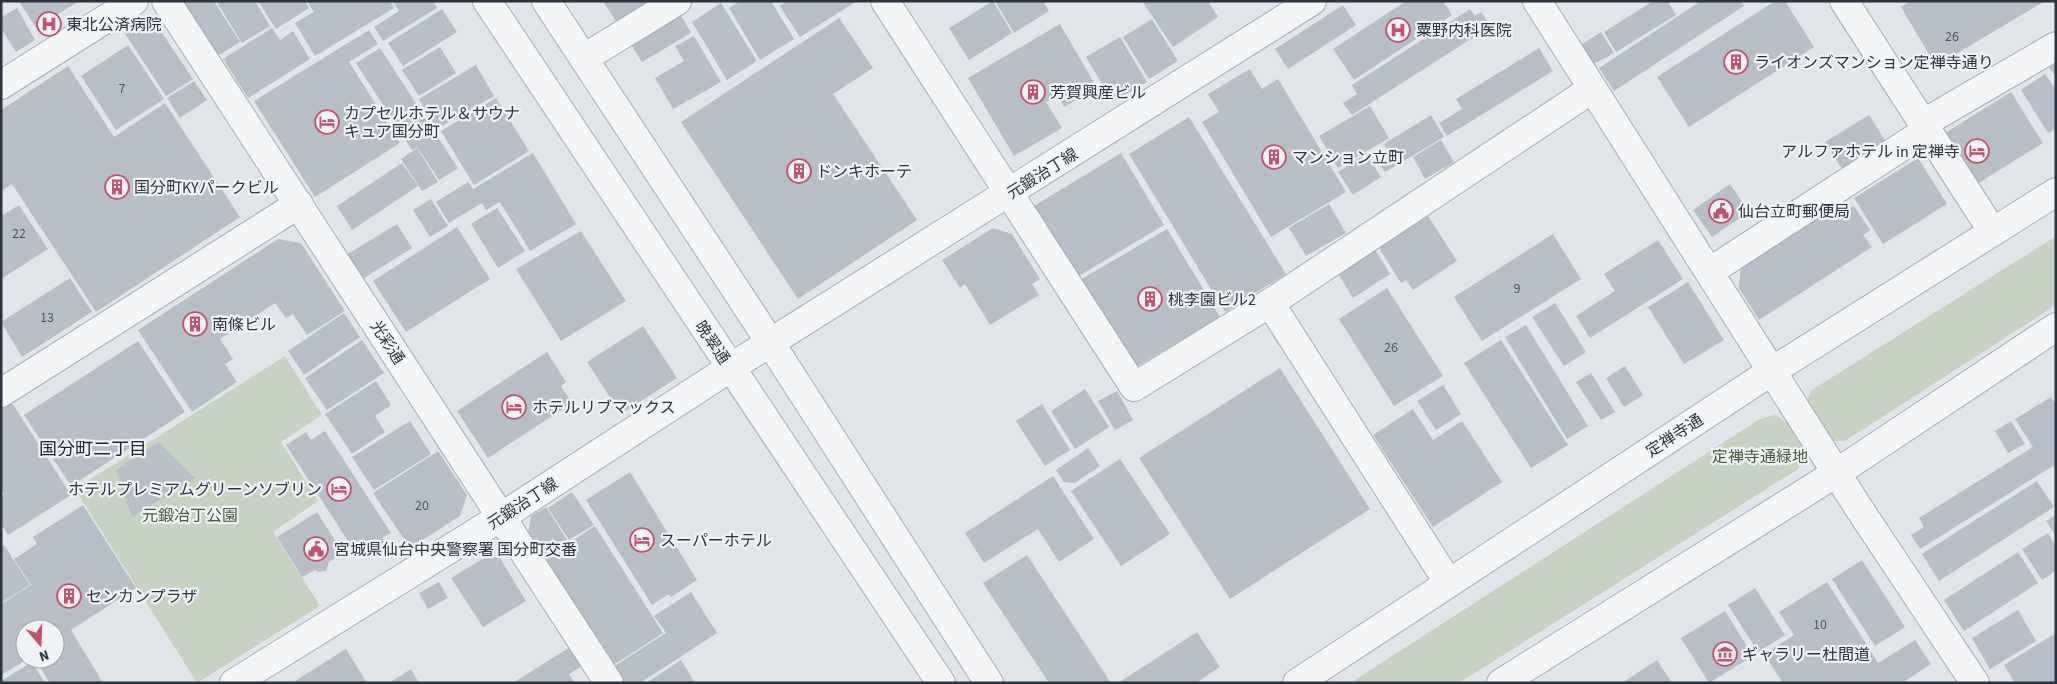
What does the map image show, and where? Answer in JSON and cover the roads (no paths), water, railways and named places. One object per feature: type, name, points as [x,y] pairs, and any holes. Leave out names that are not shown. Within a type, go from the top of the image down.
[{"type":"street","points":[[1,85],[134,1]]},
{"type":"street","name":"光彩通","points":[[166,1],[609,683]]},
{"type":"street","name":"晩翠通","points":[[487,1],[941,683]]},
{"type":"street","points":[[546,1],[989,683]]},
{"type":"street","points":[[584,58],[677,1]]},
{"type":"street","points":[[885,1],[1134,387],[1270,303],[1592,89]]},
{"type":"street","name":"元鍛治丁線","points":[[234,683],[501,517],[730,368],[1312,1]]},
{"type":"street","points":[[1537,1],[1838,472],[1858,507],[1975,683]]},
{"type":"street","points":[[1844,1],[1924,128],[1993,232]]},
{"type":"street","points":[[1709,272],[1924,128],[2056,46]]},
{"type":"street","name":"定禅寺通","points":[[1297,683],[1448,582],[1772,371],[2056,192]]},
{"type":"street","points":[[4,386],[299,204]]},
{"type":"street","points":[[1270,303],[1448,582]]},
{"type":"street","points":[[1501,683],[1838,472],[2056,327]]},
{"type":"place","name":"東北公済病院","points":[[49,24]]},
{"type":"place","name":"粟野内科医院","points":[[1398,30]]},
{"type":"place","name":"ライオンズマンション定禅寺通り","points":[[1736,62]]},
{"type":"place","name":"芳賀興産ビル","points":[[1033,92]]},
{"type":"place","name":"カプセルホテル＆サウナ キュア国分町","points":[[327,122]]},
{"type":"place","name":"アルファホテル in 定禅寺","points":[[1977,151]]},
{"type":"place","name":"マンション立町","points":[[1274,157]]},
{"type":"place","name":"ドンキホーテ","points":[[799,171]]},
{"type":"place","name":"国分町KYパークビル","points":[[117,187]]},
{"type":"place","name":"仙台立町郵便局","points":[[1721,211]]},
{"type":"place","name":"桃李園ビル2","points":[[1150,299]]},
{"type":"place","name":"南條ビル","points":[[195,324]]},
{"type":"place","name":"ホテルリブマックス","points":[[514,407]]},
{"type":"place","name":"ホテルプレミアムグリーンソブリン","points":[[339,489]]},
{"type":"place","name":"スーパーホテル","points":[[642,540]]},
{"type":"place","name":"宮城県仙台中央警察署 国分町交番","points":[[316,549]]},
{"type":"place","name":"センカンプラザ","points":[[69,596]]},
{"type":"place","name":"ギャラリー杜間道","points":[[1725,654]]},
{"type":"district","name":"国分町二丁目","points":[[93,449]]},
{"type":"park label","name":"定禅寺通緑地","points":[[1760,456]]},
{"type":"park label","name":"元鍛冶丁公園","points":[[190,515]]}]
